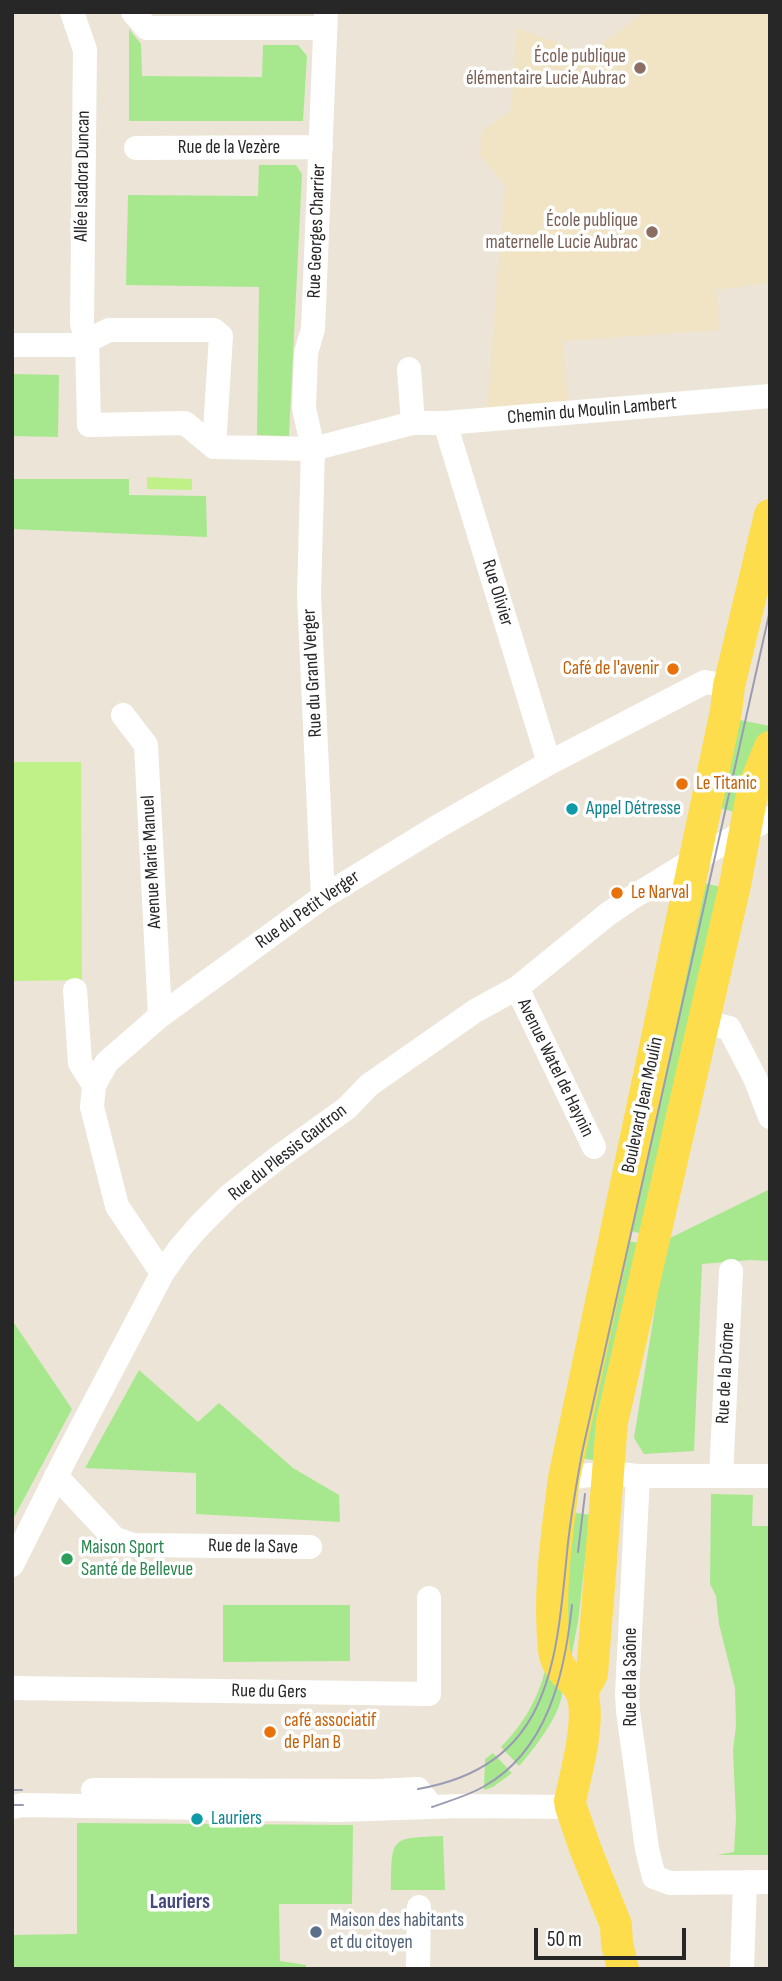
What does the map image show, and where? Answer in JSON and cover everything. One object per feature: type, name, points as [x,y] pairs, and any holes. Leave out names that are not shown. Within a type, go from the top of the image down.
[{"type":"main road","name":"Boulevard Jean Moulin","points":[[571,1804],[582,1741],[584,1707],[582,1692],[562,1671],[555,1653],[555,1554],[564,1478],[726,711],[729,686],[770,515]]},
{"type":"main road","name":"Boulevard Jean Moulin","points":[[582,1692],[592,1675],[623,1474],[612,1422],[735,885],[757,824],[753,789],[770,747]]},
{"type":"main road","points":[[571,1804],[584,1848],[617,1925],[617,1944],[623,1969]]},
{"type":"street","name":"Allée Isadora Duncan","points":[[72,12],[85,50],[82,324],[87,341],[89,425],[184,423],[214,447]]},
{"type":"street","points":[[133,12],[147,28],[326,20]]},
{"type":"street","name":"Rue Georges Charrier","points":[[313,449],[304,408],[306,353],[313,329],[326,20]]},
{"type":"street","name":"Rue de la Vezère","points":[[136,148],[321,147]]},
{"type":"street","points":[[12,345],[77,345],[109,330],[214,330],[221,337],[214,447]]},
{"type":"street","points":[[409,369],[413,423]]},
{"type":"street","name":"Chemin du Moulin Lambert","points":[[214,447],[313,449],[413,423],[445,423],[770,396]]},
{"type":"street","name":"Rue Olivier","points":[[445,423],[550,763]]},
{"type":"street","name":"Rue du Grand Verger","points":[[313,449],[309,596],[323,897]]},
{"type":"street","name":"Rue du Petit Verger","points":[[94,1085],[107,1062],[160,1016],[323,897],[437,827],[550,763],[705,682],[729,686]]},
{"type":"street","name":"Avenue Marie Manuel","points":[[124,715],[146,745],[160,1016]]},
{"type":"street","name":"Rue du Plessis Gautron","points":[[12,1565],[163,1272],[199,1226],[252,1177],[347,1108],[369,1085],[475,1011],[516,988],[608,914],[757,824]]},
{"type":"street","name":"Avenue Watel de Haynin","points":[[516,988],[594,1147]]},
{"type":"street","points":[[75,990],[80,1063],[94,1085],[92,1107],[117,1206],[163,1272]]},
{"type":"street","points":[[704,1022],[729,1028],[755,1078],[770,1117]]},
{"type":"street","name":"Rue de la Drôme","points":[[721,1476],[731,1271]]},
{"type":"street","points":[[564,1478],[623,1474],[770,1476]]},
{"type":"street","name":"Rue de la Saône","points":[[623,1474],[628,1702],[654,1877],[670,1883],[745,1882]]},
{"type":"street","name":"Rue de la Save","points":[[56,1476],[115,1539],[133,1545],[310,1547]]},
{"type":"street","name":"Rue du Gers","points":[[12,1688],[429,1695],[429,1598]]},
{"type":"street","points":[[17,1798],[338,1810],[425,1798],[571,1804]]},
{"type":"street","points":[[742,1969],[745,1882],[770,1882]]},
{"type":"street","points":[[418,1969],[419,1907]]},
{"type":"shaded area","points":[[645,12],[770,12],[770,283],[716,290],[719,330],[563,341],[568,405],[487,412],[505,185],[480,155],[482,131],[511,110],[517,28],[588,54]]},
{"type":"green space","points":[[129,29],[141,44],[142,76],[262,77],[263,45],[298,45],[307,56],[303,121],[129,121]]},
{"type":"green space","points":[[259,165],[296,165],[302,174],[289,436],[257,435],[259,287],[126,285],[128,195],[258,196]]},
{"type":"green space","points":[[12,374],[59,375],[58,437],[12,436]]},
{"type":"green space","points":[[147,477],[192,479],[192,490],[147,489]]},
{"type":"green space","points":[[12,479],[129,479],[129,495],[206,496],[207,537],[12,529]]},
{"type":"green space","points":[[730,718],[770,726],[748,782],[741,814],[720,808]]},
{"type":"green space","points":[[12,762],[81,762],[82,980],[12,981]]},
{"type":"green space","points":[[704,883],[725,888],[647,1235],[626,1230]]},
{"type":"green space","points":[[770,1189],[770,1261],[702,1264],[694,1451],[644,1454],[634,1438],[666,1240]]},
{"type":"green space","points":[[623,1240],[644,1244],[597,1461],[576,1457]]},
{"type":"green space","points":[[12,1320],[72,1409],[12,1521]]},
{"type":"green space","points":[[139,1370],[198,1422],[219,1403],[293,1468],[339,1495],[340,1522],[196,1514],[196,1473],[85,1468]]},
{"type":"green space","points":[[711,1494],[753,1495],[752,1526],[770,1526],[770,1855],[717,1855],[734,1852],[736,1818],[733,1750],[736,1726],[735,1688],[719,1624],[716,1596],[710,1584]]},
{"type":"green space","points":[[563,1511],[590,1515],[578,1622],[570,1663],[563,1649]]},
{"type":"green space","points":[[223,1605],[350,1605],[350,1661],[223,1662]]},
{"type":"green space","points":[[548,1658],[561,1685],[560,1703],[545,1732],[519,1766],[501,1747],[531,1706]]},
{"type":"green space","points":[[493,1753],[512,1773],[493,1787],[484,1790],[485,1759]]},
{"type":"green space","points":[[77,1823],[353,1825],[352,1904],[279,1904],[280,1961],[306,1965],[306,1969],[12,1969],[12,1935],[77,1934]]},
{"type":"green space","points":[[443,1836],[445,1890],[391,1890],[392,1859],[397,1844],[412,1838]]},
{"type":"tram line","points":[[418,1789],[462,1777],[495,1758],[520,1734],[538,1704],[550,1671],[558,1634],[582,1453],[770,610]]},
{"type":"tram line","points":[[578,1552],[585,1494]]},
{"type":"tram line","points":[[432,1807],[483,1787],[505,1772],[538,1732],[558,1683],[572,1605]]},
{"type":"tram line","points":[[12,1790],[22,1790]]},
{"type":"tram line","points":[[12,1805],[23,1805]]},
{"type":"place","name":"École publique élémentaire Lucie Aubrac","points":[[640,68]]},
{"type":"place","name":"École publique maternelle Lucie Aubrac","points":[[652,232]]},
{"type":"place","name":"Café de l'avenir","points":[[673,669]]},
{"type":"place","name":"Le Titanic","points":[[682,784]]},
{"type":"place","name":"Appel Détresse","points":[[572,809]]},
{"type":"place","name":"Le Narval","points":[[617,893]]},
{"type":"place","name":"Maison Sport Santé de Bellevue","points":[[67,1559]]},
{"type":"place","name":"café associatif de Plan B","points":[[270,1732]]},
{"type":"place","name":"Lauriers","points":[[197,1819]]},
{"type":"place","name":"Maison des habitants et du citoyen","points":[[316,1932]]},
{"type":"district","name":"Lauriers","points":[[180,1903]]}]
